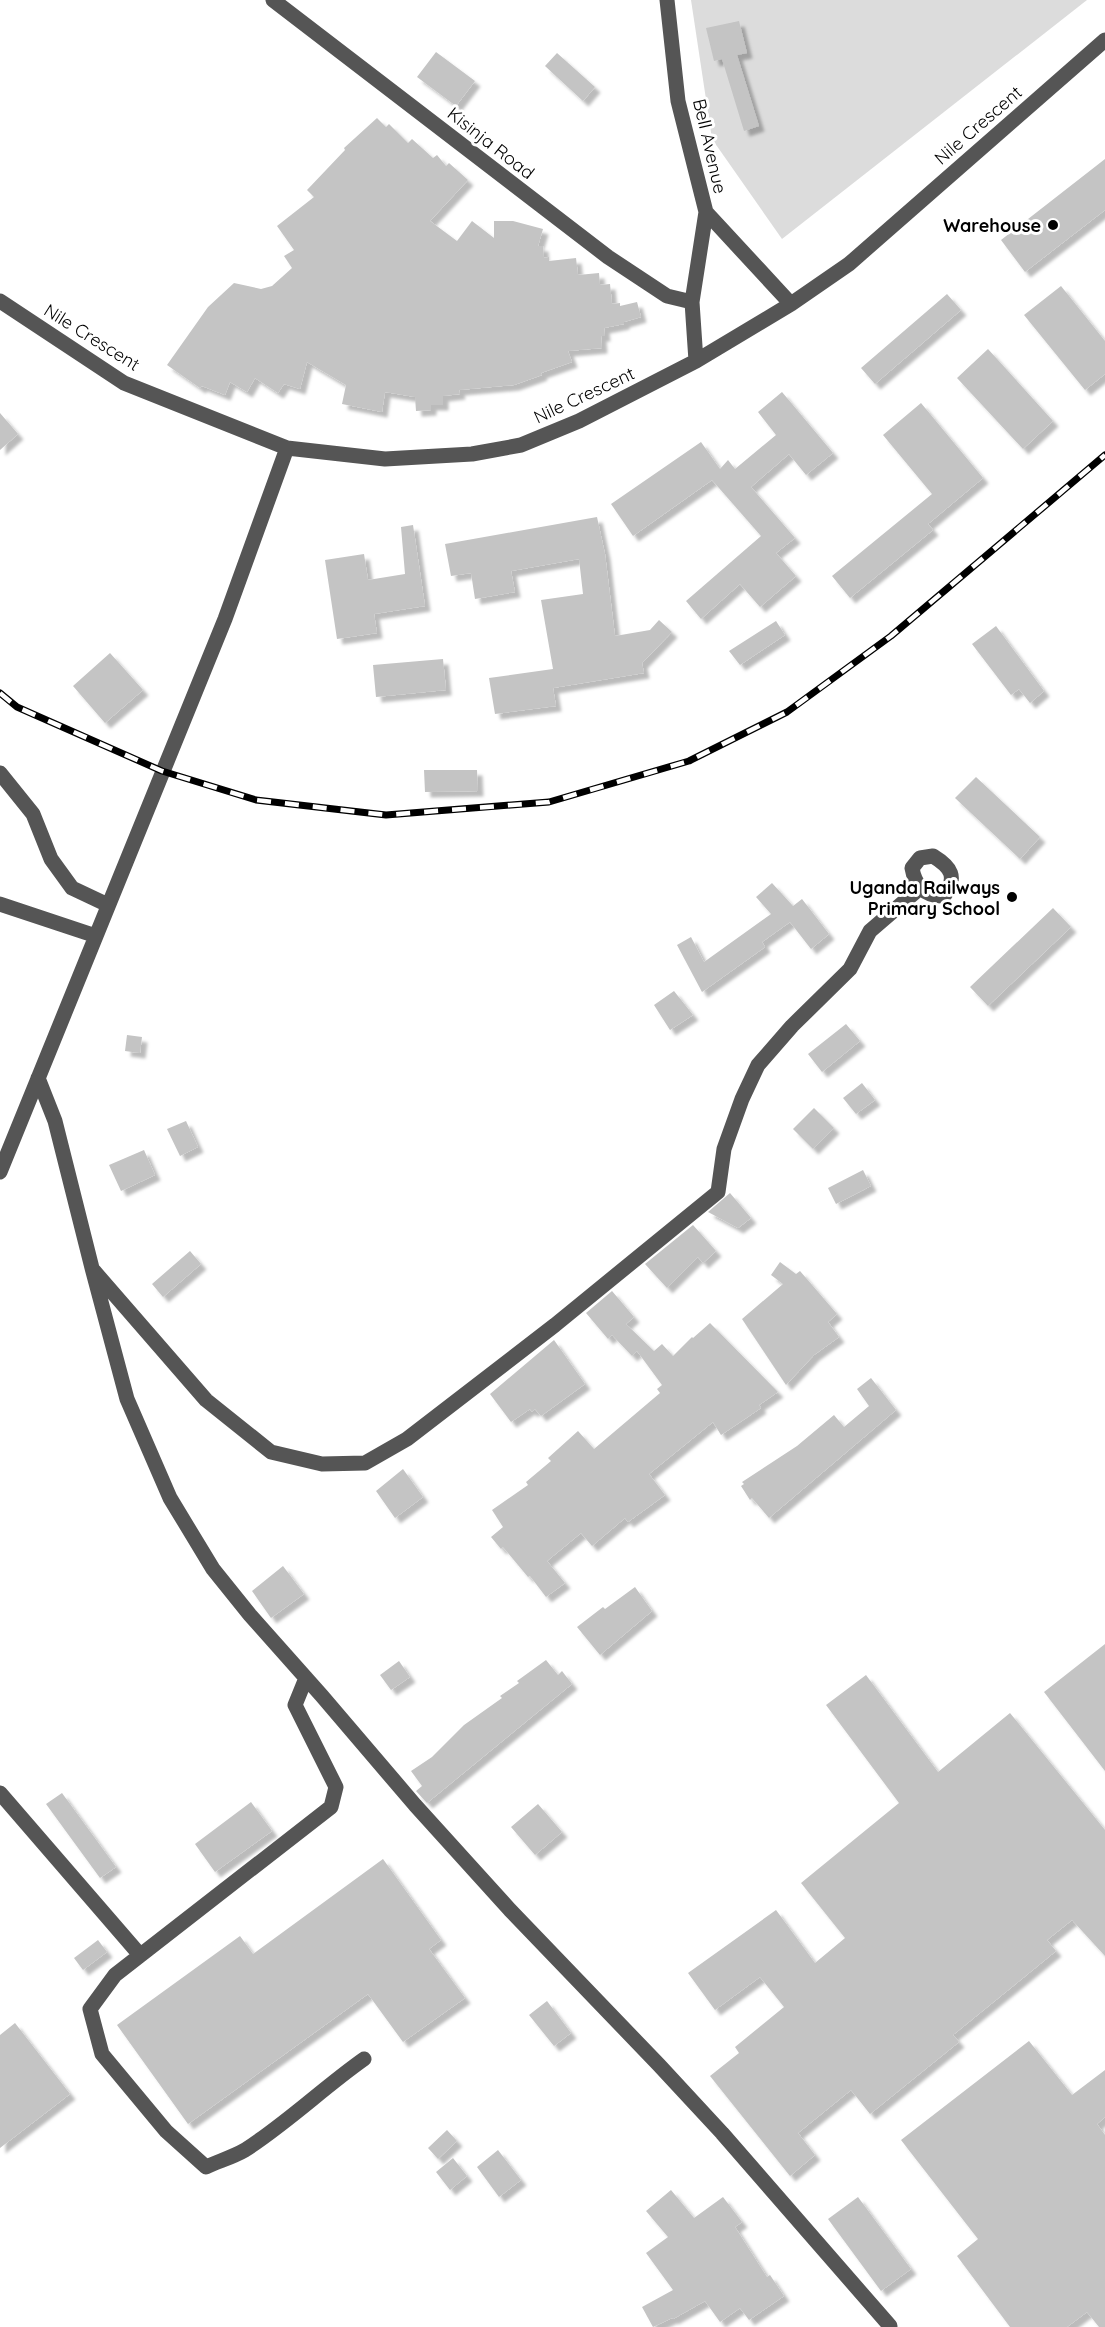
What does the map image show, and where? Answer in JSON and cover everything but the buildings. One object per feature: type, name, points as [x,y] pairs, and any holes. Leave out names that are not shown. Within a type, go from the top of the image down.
[{"type":"street","name":"Kisinja Road","points":[[273,0],[608,257],[667,296],[692,302]]},
{"type":"street","name":"Bell Avenue","points":[[667,0],[678,101],[706,212],[791,304]]},
{"type":"street","name":"Nile Crescent","points":[[0,301],[124,383],[287,448],[385,459],[472,454],[521,445],[579,421],[696,361],[791,304],[849,264],[1105,40]]},
{"type":"street","points":[[696,361],[692,302],[706,212]]},
{"type":"street","points":[[0,1172],[225,619],[287,448]]},
{"type":"street","points":[[0,773],[33,814],[51,859],[72,888],[108,905]]},
{"type":"street","points":[[92,1269],[206,1400],[271,1452],[322,1464],[365,1463],[407,1438],[555,1325],[718,1192],[723,1149],[758,1065],[792,1026],[850,969],[870,931],[920,888]]},
{"type":"street","points":[[0,904],[96,936]]},
{"type":"street","points":[[38,1078],[55,1121],[127,1399],[170,1498],[213,1569],[250,1615],[415,1805],[510,1910],[722,2133],[890,2326]]},
{"type":"street","points":[[306,1678],[295,1705],[336,1787],[332,1807],[115,1975],[90,2009],[102,2054],[166,2131],[206,2166],[243,2151],[285,2121],[328,2084],[364,2058]]},
{"type":"street","points":[[0,1793],[140,1955]]},
{"type":"shaded area","points":[[691,0],[1087,0],[782,239],[712,139]]},
{"type":"railway","points":[[0,693],[17,707],[162,771],[256,800],[386,815],[549,802],[689,761],[787,712],[891,636],[1105,455]]},
{"type":"place","name":"Warehouse","points":[[1053,225]]},
{"type":"place","name":"Uganda Railways Primary School","points":[[1012,897]]}]
